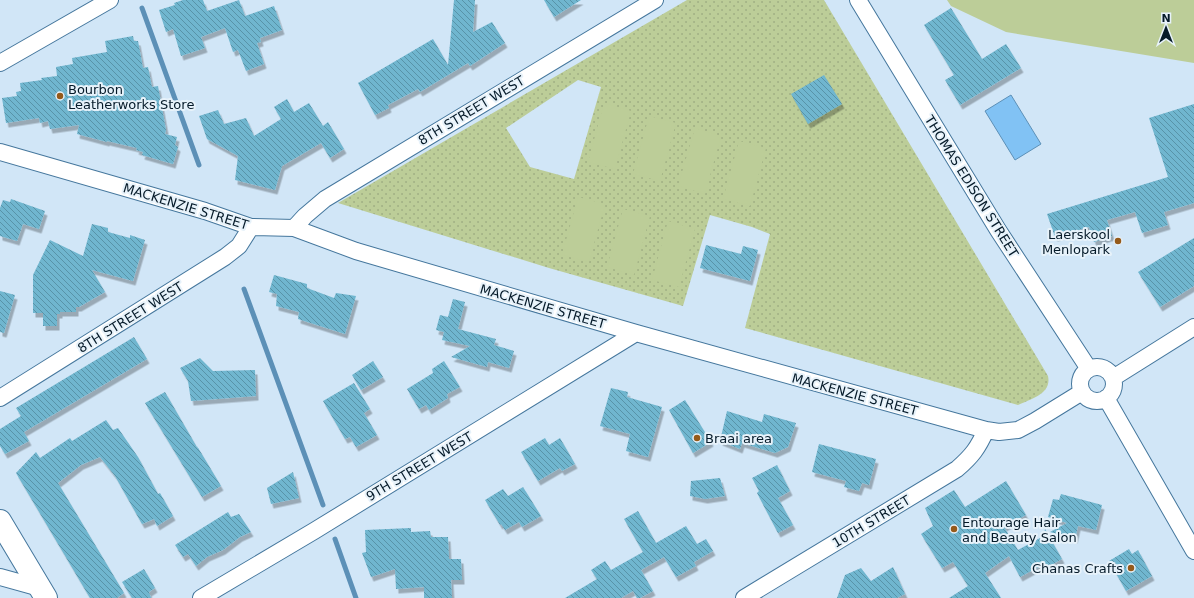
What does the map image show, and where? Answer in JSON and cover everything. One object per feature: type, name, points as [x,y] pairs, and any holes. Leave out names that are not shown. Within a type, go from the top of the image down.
[{"type":"main road","points":[[0,521],[43,593]]},
{"type":"street","points":[[0,63],[110,0]]},
{"type":"street","name":"8TH STREET WEST","points":[[294,228],[305,216],[325,199],[655,0]]},
{"type":"street","name":"THOMAS EDISON STREET","points":[[858,0],[998,230],[1089,369]]},
{"type":"street","name":"MACKENZIE STREET","points":[[0,152],[205,211],[251,227],[294,228],[364,253],[636,333],[986,430],[999,432],[1018,430],[1082,392]]},
{"type":"street","name":"8TH STREET WEST","points":[[0,398],[225,257],[239,246],[251,227]]},
{"type":"street","points":[[1113,378],[1194,327]]},
{"type":"street","name":"9TH STREET WEST","points":[[201,598],[636,333]]},
{"type":"street","points":[[1095,367],[1106,369],[1113,378],[1113,389],[1106,398],[1095,401],[1090,400],[1082,392],[1080,387],[1082,376],[1089,369],[1095,367]]},
{"type":"street","points":[[1106,398],[1190,534],[1194,551]]},
{"type":"street","name":"10TH STREET","points":[[744,598],[957,469],[972,455],[979,445],[986,430]]},
{"type":"street","points":[[0,577],[43,593]]},
{"type":"green space","points":[[687,0],[824,0],[1048,376],[1047,387],[1044,392],[1018,405],[745,328],[770,234],[752,227],[710,215],[683,306],[549,268],[338,203]],"holes":[[[578,80],[601,87],[574,179],[530,167],[506,128]]]},
{"type":"green space","points":[[947,0],[1194,0],[1194,63],[1006,32],[951,6]]},
{"type":"green space","points":[[604,103],[631,111],[615,169],[588,162]]},
{"type":"green space","points":[[649,116],[676,123],[660,181],[633,174]]},
{"type":"green space","points":[[695,128],[721,136],[705,194],[678,186]]},
{"type":"green space","points":[[739,141],[766,148],[750,206],[723,199]]},
{"type":"green space","points":[[578,197],[605,204],[589,262],[562,255]]},
{"type":"green space","points":[[623,209],[650,216],[634,275],[607,267]]},
{"type":"green space","points":[[668,221],[695,229],[679,287],[652,280]]},
{"type":"water","points":[[1011,95],[1041,144],[1015,160],[985,111]]},
{"type":"building","points":[[183,0],[203,0],[207,11],[239,0],[245,16],[274,6],[282,30],[260,38],[261,42],[257,43],[264,64],[246,71],[238,50],[233,52],[225,28],[201,37],[205,48],[181,56],[173,29],[166,32],[159,10],[175,5],[174,3]]},
{"type":"building","points":[[454,0],[475,0],[473,32],[492,22],[505,43],[470,66],[468,63],[420,92],[418,89],[388,105],[389,108],[375,115],[358,83],[433,39],[448,65]]},
{"type":"building","points":[[544,0],[581,0],[554,17]]},
{"type":"building","points":[[951,8],[982,59],[1006,44],[1021,68],[960,105],[945,80],[954,75],[924,25]]},
{"type":"building","points":[[133,36],[134,41],[138,41],[143,68],[148,67],[152,87],[158,86],[166,130],[165,134],[177,137],[175,145],[178,147],[173,164],[142,155],[143,152],[136,150],[137,148],[77,134],[79,125],[50,129],[48,121],[40,123],[39,118],[6,123],[2,98],[17,96],[16,92],[21,91],[20,83],[57,76],[56,67],[73,64],[72,58],[107,52],[105,41]]},
{"type":"building","points":[[824,75],[842,104],[808,124],[791,94]]},
{"type":"building","points":[[287,99],[294,112],[309,103],[323,126],[328,122],[344,149],[330,158],[321,143],[282,166],[275,190],[235,180],[238,156],[207,139],[199,116],[218,110],[224,124],[246,118],[254,136],[281,119],[274,107]]},
{"type":"building","points":[[1194,104],[1194,203],[1164,212],[1168,225],[1142,233],[1135,212],[1107,220],[1112,236],[1094,242],[1089,227],[1055,237],[1047,214],[1168,177],[1149,118]]},
{"type":"building","points":[[11,199],[45,211],[39,229],[23,224],[17,241],[0,236],[0,208],[3,200],[10,202]]},
{"type":"building","points":[[92,224],[108,228],[108,232],[130,238],[130,235],[145,240],[133,281],[92,270],[105,292],[79,307],[76,307],[76,312],[60,312],[60,314],[57,314],[57,326],[43,326],[43,313],[33,313],[33,275],[50,240],[83,256]]},
{"type":"building","points":[[1194,238],[1194,286],[1160,307],[1138,272]]},
{"type":"building","points":[[706,245],[741,254],[743,246],[758,250],[750,281],[700,268]]},
{"type":"building","points":[[274,275],[307,284],[307,288],[334,298],[336,293],[356,296],[345,334],[298,319],[299,312],[276,306],[277,294],[269,292]]},
{"type":"building","points":[[0,291],[15,295],[4,333],[0,332]]},
{"type":"building","points":[[453,299],[465,302],[458,329],[496,339],[494,345],[514,351],[509,368],[488,362],[487,367],[451,357],[470,346],[442,340],[444,332],[436,330],[440,315],[448,317]]},
{"type":"building","points":[[134,337],[147,359],[24,432],[29,441],[5,454],[0,446],[0,429],[21,416],[16,408]]},
{"type":"building","points":[[200,358],[213,371],[255,370],[256,396],[191,401],[188,381],[180,368]]},
{"type":"building","points":[[373,361],[383,377],[361,390],[352,375]]},
{"type":"building","points":[[444,361],[460,387],[447,394],[448,398],[429,410],[426,405],[419,409],[407,389],[433,373],[432,369]]},
{"type":"building","points":[[354,383],[370,409],[364,413],[377,435],[356,447],[350,437],[345,439],[323,401]]},
{"type":"building","points":[[611,388],[628,392],[627,397],[662,407],[648,457],[626,451],[630,434],[600,426]]},
{"type":"building","points":[[165,392],[221,486],[202,497],[145,403]]},
{"type":"building","points":[[685,400],[711,442],[693,453],[669,410]]},
{"type":"building","points":[[727,411],[762,422],[764,414],[796,423],[788,447],[775,453],[742,443],[740,449],[720,441]]},
{"type":"building","points":[[106,420],[113,430],[118,428],[138,457],[158,494],[160,493],[173,516],[157,526],[154,519],[142,524],[115,476],[100,457],[81,465],[58,483],[124,593],[117,598],[90,598],[16,473],[36,452],[40,458],[70,438],[72,441]]},
{"type":"building","points":[[545,438],[549,445],[560,438],[575,464],[562,471],[560,468],[538,481],[521,452]]},
{"type":"building","points":[[819,444],[876,459],[869,485],[862,483],[859,491],[844,487],[846,481],[812,472]]},
{"type":"building","points":[[777,465],[790,491],[778,498],[793,525],[778,533],[757,493],[759,491],[752,478]]},
{"type":"building","points":[[293,472],[299,498],[271,504],[267,488]]},
{"type":"building","points":[[720,478],[725,496],[705,499],[690,496],[691,481]]},
{"type":"building","name":"Entourage Hair and Beauty Salon","points":[[1006,481],[1026,515],[1004,527],[1018,550],[1040,538],[1042,543],[1045,529],[1062,559],[1044,569],[1042,565],[1020,577],[1009,556],[985,573],[1001,598],[949,598],[968,586],[953,562],[942,568],[921,534],[933,526],[925,508],[954,490],[965,507]]},
{"type":"building","points":[[523,487],[541,516],[522,527],[519,522],[505,530],[501,524],[500,525],[485,500],[503,489],[508,496]]},
{"type":"building","points":[[1061,494],[1102,505],[1096,530],[1078,526],[1075,539],[1050,532],[1067,523],[1048,517],[1053,499],[1059,500]]},
{"type":"building","points":[[638,511],[656,543],[686,526],[697,544],[706,539],[713,551],[694,562],[696,566],[676,577],[664,557],[641,570],[653,591],[640,598],[637,598],[633,591],[621,598],[565,598],[597,579],[591,570],[605,561],[611,570],[643,552],[624,519]]},
{"type":"building","points":[[228,512],[231,517],[239,514],[251,532],[240,537],[223,550],[207,557],[196,566],[188,554],[183,557],[175,545]]},
{"type":"building","points":[[411,528],[411,532],[430,531],[431,537],[448,537],[449,559],[461,559],[462,580],[451,580],[452,598],[424,598],[424,587],[396,589],[395,569],[371,577],[362,553],[366,552],[365,530]]},
{"type":"building","name":"Chanas Crafts","points":[[1129,549],[1132,554],[1138,550],[1152,576],[1126,591],[1109,561]]},
{"type":"building","points":[[893,567],[905,594],[897,598],[837,598],[845,575],[861,568],[871,581]]},
{"type":"building","points":[[144,569],[155,588],[149,592],[151,598],[132,598],[122,582]]},
{"type":"waterway","points":[[142,8],[199,165]]},
{"type":"waterway","points":[[244,289],[323,505]]},
{"type":"waterway","points":[[335,539],[356,598]]},
{"type":"place","name":"Bourbon Leatherworks Store","points":[[60,96]]},
{"type":"place","name":"Laerskool Menlopark","points":[[1118,241]]},
{"type":"place","name":"Braai area","points":[[697,438]]},
{"type":"place","name":"Entourage Hair and Beauty Salon","points":[[954,529]]},
{"type":"place","name":"Chanas Crafts","points":[[1131,568]]}]
